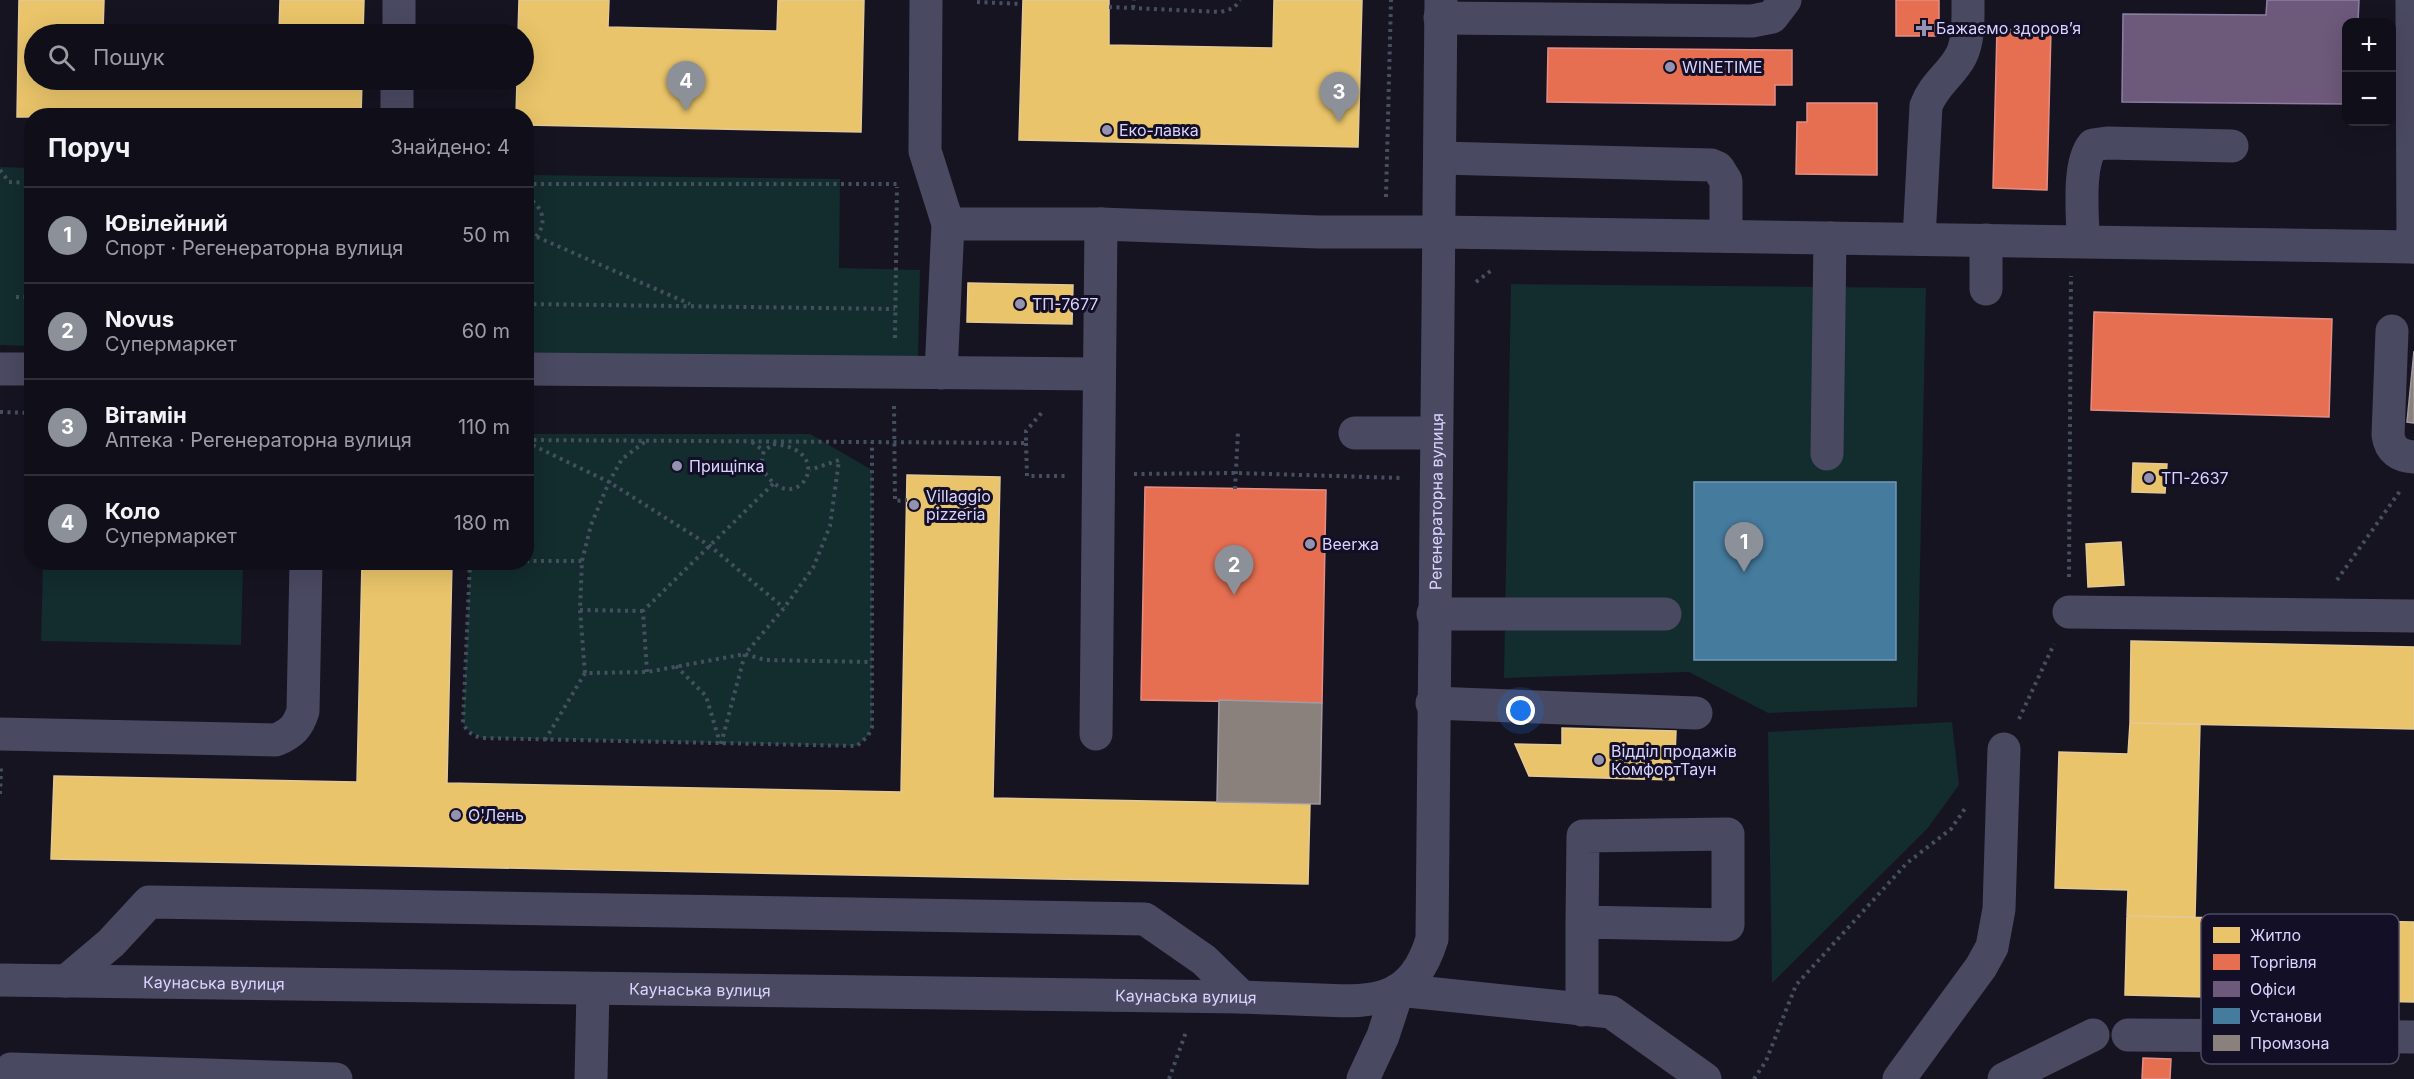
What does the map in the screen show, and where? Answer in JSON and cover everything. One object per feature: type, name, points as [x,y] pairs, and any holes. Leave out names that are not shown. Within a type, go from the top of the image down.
[{"type":"street","points":[[399,0],[399,24]]},
{"type":"street","points":[[926,0],[925,151],[948,224],[941,373]]},
{"type":"street","points":[[1441,9],[1752,21],[1772,17],[1785,0]]},
{"type":"street","points":[[1919,239],[1926,106],[1931,93],[1960,57],[1967,29],[1968,0]]},
{"type":"street","points":[[948,224],[1101,224],[1320,232],[1986,240],[2077,256],[2414,247],[2412,0]]},
{"type":"street","name":"Регенераторна вулиця","points":[[1398,990],[1414,977],[1426,959],[1432,939],[1432,703],[1441,9]]},
{"type":"street","points":[[397,108],[398,90]]},
{"type":"street","points":[[2077,256],[2086,153],[2093,145],[2107,143],[2232,146]]},
{"type":"street","points":[[1440,158],[1711,165],[1718,168],[1726,181],[1726,236]]},
{"type":"street","points":[[1096,734],[1101,224]]},
{"type":"street","points":[[1827,454],[1830,238]]},
{"type":"street","points":[[1986,240],[1986,290]]},
{"type":"street","points":[[2392,331],[2390,445],[2398,454],[2414,457]]},
{"type":"street","points":[[0,369],[24,369]]},
{"type":"street","points":[[534,369],[1098,374]]},
{"type":"street","points":[[1355,434],[1435,433]]},
{"type":"street","points":[[0,734],[276,740],[290,734],[299,723],[303,711],[306,570]]},
{"type":"street","points":[[2069,612],[2414,616]]},
{"type":"street","points":[[1433,614],[1665,614]]},
{"type":"street","points":[[1432,703],[1695,713]]},
{"type":"street","points":[[1899,1079],[1981,967],[1992,947],[1999,909],[2004,749]]},
{"type":"street","points":[[1582,922],[1728,925],[1728,834],[1583,836],[1582,922],[1582,1010]]},
{"type":"street","points":[[66,981],[111,943],[150,902],[1145,919],[1204,960],[1242,997]]},
{"type":"street","name":"Каунаська вулиця","points":[[0,980],[1242,997],[1359,1002],[1380,999],[1398,990]]},
{"type":"street","points":[[591,1079],[593,989]]},
{"type":"street","points":[[1363,1079],[1383,1036],[1398,990],[1611,1012],[1705,1079]]},
{"type":"street","points":[[2004,1079],[2093,1035]]},
{"type":"street","points":[[2128,1035],[2201,1036]]},
{"type":"street","points":[[2399,1037],[2414,1037]]},
{"type":"street","points":[[11,1069],[336,1079]]},
{"type":"path","points":[[1133,8],[1134,0]]},
{"type":"path","points":[[1109,7],[1221,12],[1234,8],[1240,0]]},
{"type":"path","points":[[1385,208],[1391,0]]},
{"type":"path","points":[[977,2],[1022,4]]},
{"type":"path","points":[[0,171],[9,183],[24,183]]},
{"type":"path","points":[[534,184],[934,183]]},
{"type":"path","points":[[897,184],[894,372],[895,501],[907,500]]},
{"type":"path","points":[[534,201],[542,210],[544,219],[542,229],[534,239]]},
{"type":"path","points":[[537,237],[694,306]]},
{"type":"path","points":[[2004,749],[2069,612],[2077,256]]},
{"type":"path","points":[[16,297],[24,297]]},
{"type":"path","points":[[534,304],[895,309]]},
{"type":"path","points":[[1049,405],[1026,431],[1027,476],[1072,476]]},
{"type":"path","points":[[0,412],[24,413]]},
{"type":"path","points":[[1235,489],[1238,431]]},
{"type":"path","points":[[545,740],[585,673],[580,610],[582,561],[591,525],[609,482],[622,459],[647,440]]},
{"type":"path","points":[[534,441],[1026,443]]},
{"type":"path","points":[[751,441],[764,451]]},
{"type":"path","points":[[470,570],[463,723],[473,735],[481,738],[856,746],[868,736],[872,727],[872,442]]},
{"type":"path","points":[[773,444],[785,445],[797,450],[805,459],[810,470],[807,481],[798,488],[787,488],[774,483],[760,462],[764,451],[773,444]]},
{"type":"path","points":[[534,445],[609,482],[710,546],[784,608]]},
{"type":"path","points":[[721,744],[745,654],[784,608],[813,568],[830,526],[839,460],[810,470]]},
{"type":"path","points":[[1134,474],[1236,473],[1412,478]]},
{"type":"path","points":[[580,610],[643,611],[774,483]]},
{"type":"path","points":[[2312,616],[2400,490]]},
{"type":"path","points":[[534,561],[582,561]]},
{"type":"path","points":[[643,611],[647,672]]},
{"type":"path","points":[[585,673],[647,672],[745,654],[765,660],[872,662]]},
{"type":"path","points":[[676,666],[706,696],[721,744]]},
{"type":"path","points":[[0,794],[1,764]]},
{"type":"path","points":[[1754,1079],[1766,1061],[1796,985],[1907,863],[1952,829],[1971,799]]},
{"type":"path","points":[[1169,1079],[1186,1030]]},
{"type":"green space","points":[[0,167],[24,168],[24,346],[0,345]]},
{"type":"green space","points":[[534,175],[840,179],[839,268],[920,270],[918,358],[534,353]]},
{"type":"green space","points":[[1511,284],[1926,288],[1917,707],[1768,713],[1689,672],[1504,678]]},
{"type":"green space","points":[[534,434],[810,434],[872,470],[872,727],[868,736],[857,746],[481,738],[467,730],[463,723],[470,570],[534,570]]},
{"type":"green space","points":[[43,570],[243,570],[241,645],[41,641]]},
{"type":"green space","points":[[1952,722],[1959,785],[1927,829],[1772,983],[1768,732]]},
{"type":"building: Житло","points":[[19,0],[104,0],[103,24],[24,24],[24,90],[362,90],[361,108],[24,108],[24,117],[17,117]]},
{"type":"building: Житло","points":[[280,0],[364,0],[363,24],[279,24]]},
{"type":"building: Житло","points":[[519,0],[609,0],[608,27],[777,31],[778,0],[864,0],[861,132],[534,125],[534,108],[516,108],[517,90],[534,90],[534,24],[518,24]]},
{"type":"building: Житло","points":[[1023,0],[1109,0],[1109,45],[1273,48],[1274,0],[1362,0],[1358,147],[1019,140]]},
{"type":"building: Житло","name":"ТП-7677","points":[[968,283],[1073,285],[1072,324],[967,322]]},
{"type":"building: Житло","name":"ТП-2637","points":[[2133,463],[2167,464],[2165,493],[2132,492]]},
{"type":"building: Житло","points":[[907,475],[1000,477],[993,798],[1310,804],[1308,884],[51,859],[54,776],[357,782],[362,570],[452,570],[447,783],[901,792]]},
{"type":"building: Житло","points":[[2121,542],[2124,585],[2088,587],[2086,544]]},
{"type":"building: Житло","points":[[2131,641],[2414,647],[2414,729],[2130,723]]},
{"type":"building: Житло","points":[[2130,723],[2200,724],[2195,917],[2127,916],[2128,890],[2055,888],[2059,752],[2128,754]]},
{"type":"building: Житло","name":"Відділ продажів КомфортТаун","points":[[1562,728],[1676,731],[1674,780],[1529,776],[1515,744],[1562,745]]},
{"type":"building: Житло","points":[[2127,916],[2201,918],[2201,997],[2125,995]]},
{"type":"building: Житло","points":[[2399,922],[2414,922],[2414,1002],[2399,1002]]},
{"type":"building: Торгівля","points":[[1896,0],[1939,0],[1939,36],[1896,36]]},
{"type":"building: Торгівля","points":[[1997,29],[2051,30],[2047,190],[1993,188]]},
{"type":"building: Торгівля","name":"WINETIME","points":[[1548,48],[1792,50],[1792,85],[1775,85],[1775,105],[1547,102]]},
{"type":"building: Торгівля","points":[[1807,103],[1877,103],[1877,175],[1796,174],[1797,122],[1807,122]]},
{"type":"building: Торгівля","points":[[2094,312],[2332,319],[2329,417],[2091,410]]},
{"type":"building: Торгівля","points":[[1145,487],[1326,490],[1322,703],[1141,700]]},
{"type":"building: Торгівля","points":[[2143,1058],[2171,1059],[2170,1079],[2142,1079]]},
{"type":"building: Офіси","points":[[2267,0],[2359,0],[2358,18],[2342,18],[2342,104],[2122,102],[2123,14],[2266,15]]},
{"type":"building: Установи","points":[[1694,482],[1896,482],[1896,660],[1694,660]]},
{"type":"building: Промзона","points":[[2414,351],[2414,423],[2407,422]]},
{"type":"building: Промзона","points":[[1219,700],[1322,703],[1320,804],[1217,802]]},
{"type":"place","name":"Бажаємо здоровʼя","points":[[1924,28]]},
{"type":"place","name":"WINETIME","points":[[1670,67]]},
{"type":"place","name":"Коло","points":[[686,111]]},
{"type":"place","name":"Вітамін","points":[[1339,122]]},
{"type":"place","name":"Еко-лавка","points":[[1107,130]]},
{"type":"place","name":"ТП-7677","points":[[1020,304]]},
{"type":"place","name":"Прищіпка","points":[[677,466]]},
{"type":"place","name":"ТП-2637","points":[[2149,478]]},
{"type":"place","name":"Villaggio pizzeria","points":[[914,505]]},
{"type":"place","name":"Beerжа","points":[[1310,544]]},
{"type":"place","name":"Ювілейний","points":[[1744,572]]},
{"type":"place","name":"Novus","points":[[1234,595]]},
{"type":"place","name":"Відділ продажів КомфортТаун","points":[[1599,760]]},
{"type":"place","name":"О'Лень","points":[[456,815]]}]
